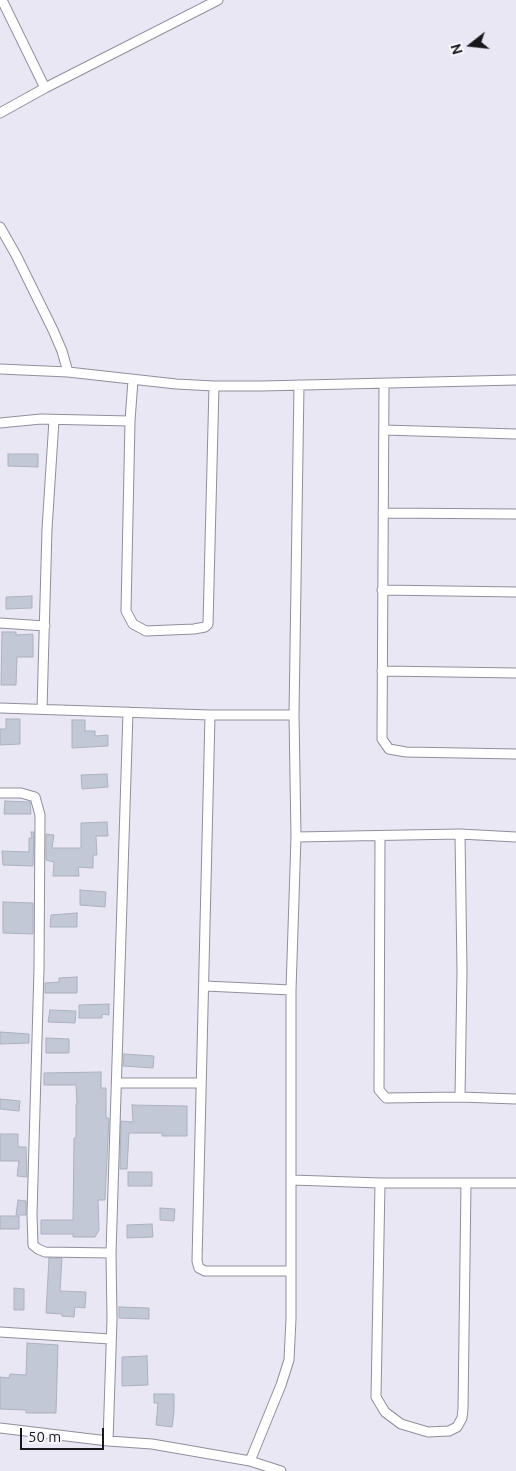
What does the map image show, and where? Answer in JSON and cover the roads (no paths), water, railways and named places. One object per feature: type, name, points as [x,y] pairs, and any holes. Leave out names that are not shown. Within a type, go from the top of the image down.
[{"type":"street","points":[[2,0],[45,88]]},
{"type":"street","points":[[0,114],[45,88],[218,0]]},
{"type":"street","points":[[0,227],[53,330],[68,372]]},
{"type":"street","points":[[0,369],[68,372],[133,380],[214,386],[516,380]]},
{"type":"street","points":[[133,380],[130,421],[126,611],[133,624],[146,630],[194,629],[205,627],[208,624],[214,386]]},
{"type":"street","points":[[384,384],[382,739],[388,748],[406,752],[516,754]]},
{"type":"street","points":[[250,1461],[281,1385],[289,1360],[291,1320],[291,990],[296,837],[294,715],[299,385]]},
{"type":"street","points":[[0,423],[42,419],[130,421]]},
{"type":"street","points":[[42,709],[47,529],[54,420]]},
{"type":"street","points":[[384,430],[516,434]]},
{"type":"street","points":[[383,513],[516,514]]},
{"type":"street","points":[[382,590],[516,592]]},
{"type":"street","points":[[0,624],[45,626]]},
{"type":"street","points":[[382,670],[516,673]]},
{"type":"street","points":[[0,708],[210,715],[294,715]]},
{"type":"street","points":[[108,1441],[112,1320],[111,1253],[128,712]]},
{"type":"street","points":[[210,715],[197,1260],[199,1268],[205,1272],[290,1271]]},
{"type":"street","points":[[0,793],[21,793],[35,797],[40,815],[38,997],[32,1214],[33,1245],[38,1250],[45,1252],[111,1253]]},
{"type":"street","points":[[296,837],[380,837],[460,834],[516,837]]},
{"type":"street","points":[[460,834],[462,970],[460,1097]]},
{"type":"street","points":[[380,837],[379,1090],[386,1098],[460,1097],[516,1099]]},
{"type":"street","points":[[205,986],[291,990]]},
{"type":"street","points":[[117,1083],[200,1083]]},
{"type":"street","points":[[292,1180],[380,1183],[516,1183]]},
{"type":"street","points":[[380,1183],[376,1397],[385,1412],[401,1424],[428,1432],[449,1431],[457,1427],[462,1418],[466,1183]]},
{"type":"street","points":[[0,1332],[110,1339]]},
{"type":"street","points":[[0,1428],[108,1441],[152,1444],[250,1461],[281,1471]]}]
